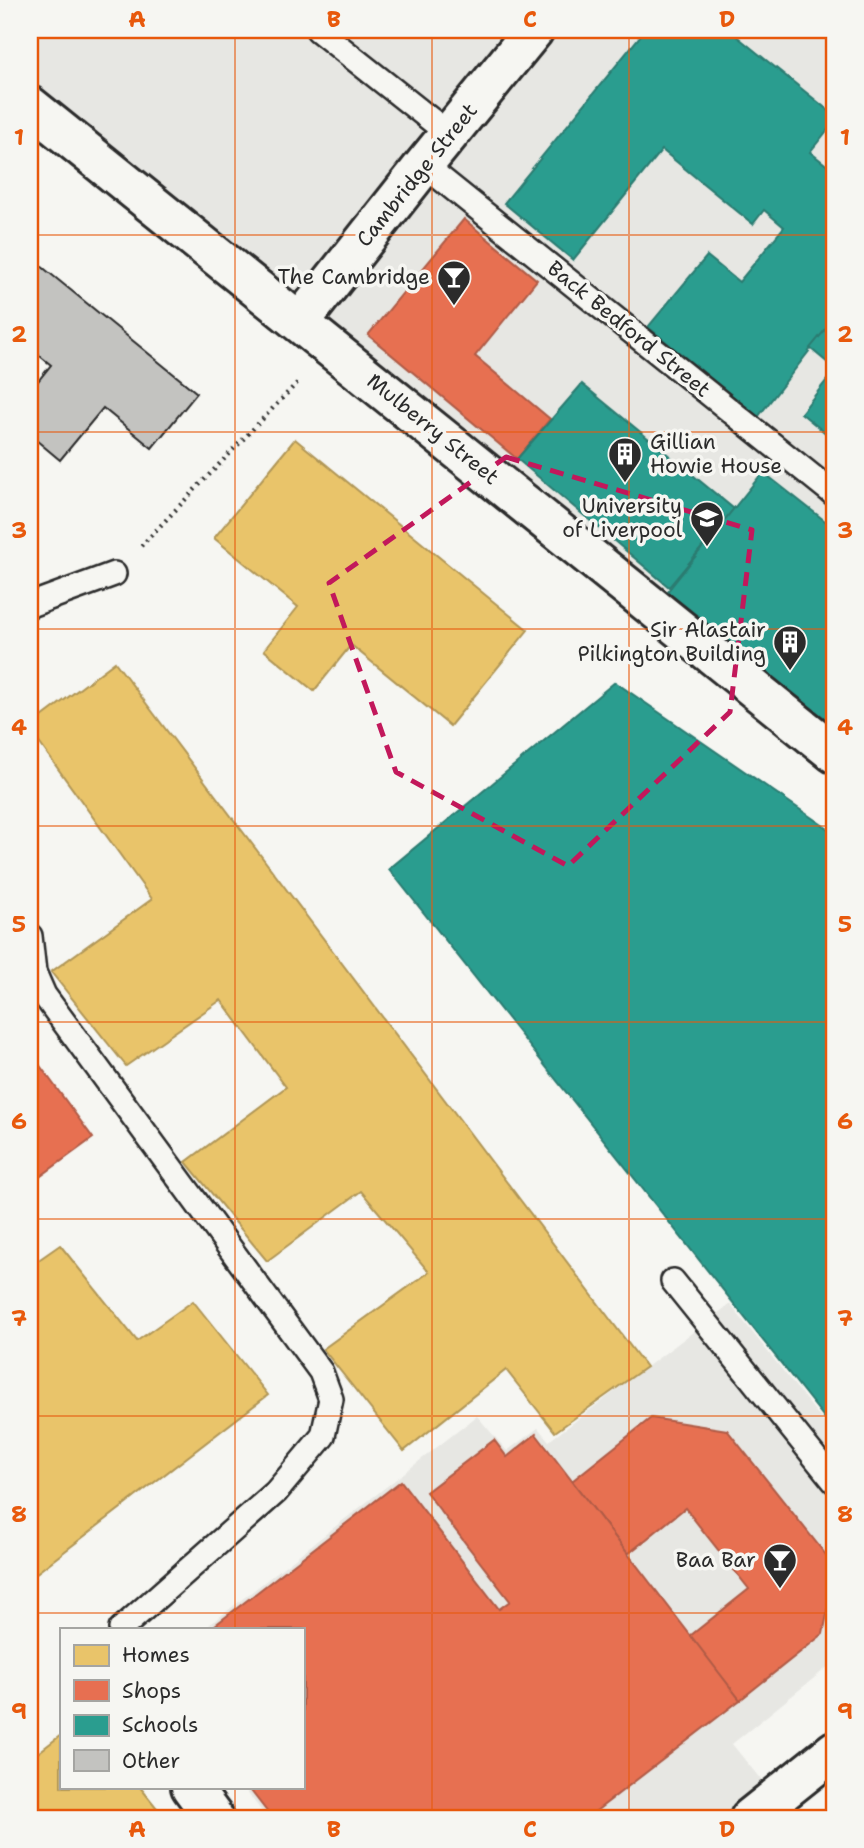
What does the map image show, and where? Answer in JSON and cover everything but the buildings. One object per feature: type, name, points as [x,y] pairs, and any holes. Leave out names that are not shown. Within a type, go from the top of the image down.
[{"type":"street","name":"Cambridge Street","points":[[313,332],[424,165],[534,30]]},
{"type":"street","name":"Mulberry Street","points":[[30,106],[834,753]]},
{"type":"street","points":[[750,1818],[834,1751]]},
{"type":"street","points":[[192,1788],[214,1818]]},
{"type":"lane","points":[[318,30],[450,135]]},
{"type":"lane","name":"Back Bedford Street","points":[[424,165],[834,494]]},
{"type":"lane","points":[[30,605],[114,574]]},
{"type":"lane","points":[[30,936],[34,972],[44,995],[321,1372],[331,1399],[323,1436],[276,1492],[122,1628]]},
{"type":"lane","points":[[673,1281],[834,1481]]},
{"type":"path","points":[[114,574],[297,384],[313,332]]},
{"type":"highlighted area","points":[[506,457],[752,530],[730,712],[568,866],[396,772],[329,583]]},
{"type":"shaded area","name":"University of Liverpool","points":[[30,30],[834,30],[834,753],[30,106]]},
{"type":"shaded area","points":[[730,1304],[834,1435],[834,1662],[732,1744],[792,1818],[267,1818],[244,1788],[304,1788],[304,1628],[205,1628],[477,1416],[507,1451],[538,1428],[549,1441]]},
{"type":"place","name":"The Cambridge","points":[[454,307]]},
{"type":"place","name":"Gillian Howie House","points":[[625,484]]},
{"type":"place","name":"University of Liverpool","points":[[707,548]]},
{"type":"place","name":"Sir Alastair Pilkington Building","points":[[790,672]]},
{"type":"place","name":"Baa Bar","points":[[780,1590]]}]
